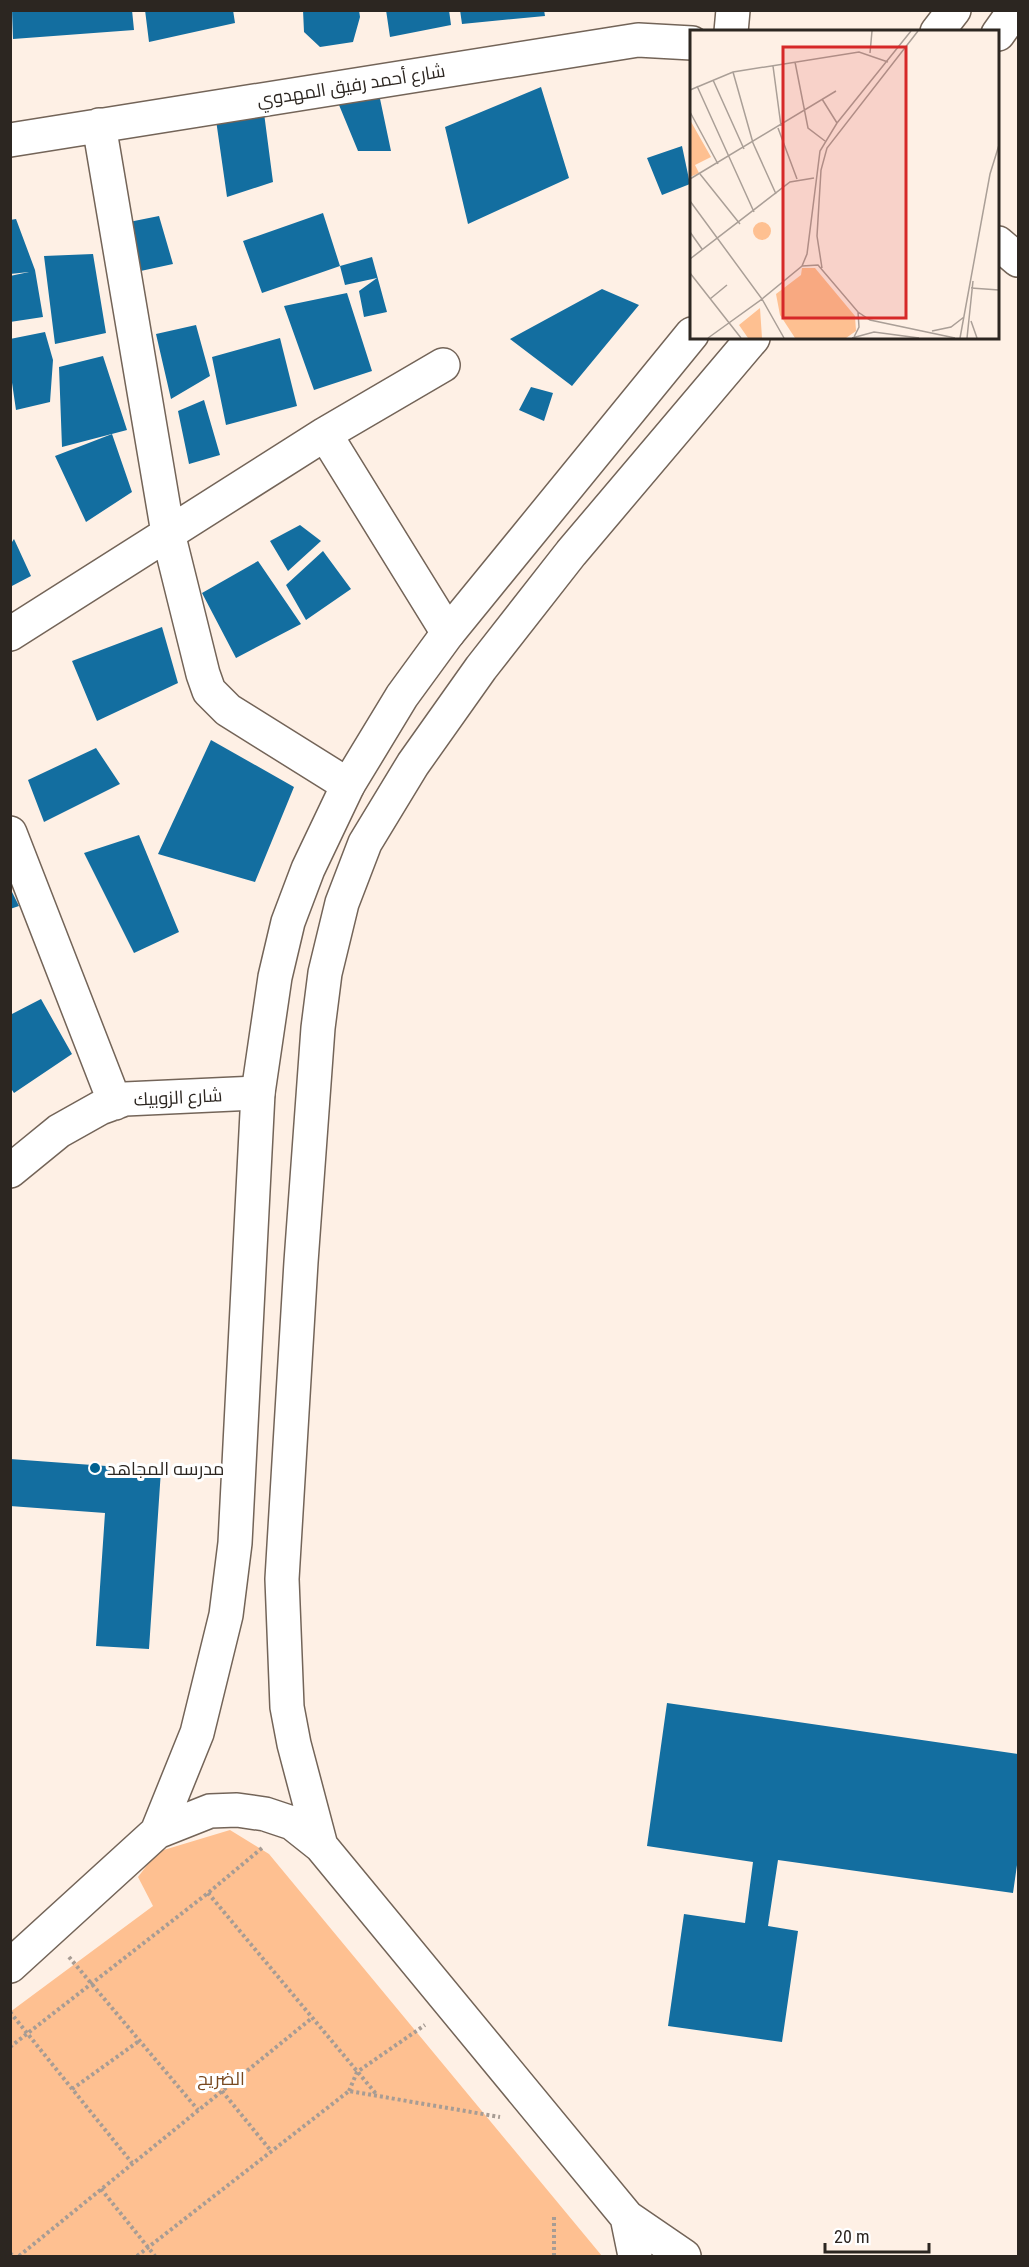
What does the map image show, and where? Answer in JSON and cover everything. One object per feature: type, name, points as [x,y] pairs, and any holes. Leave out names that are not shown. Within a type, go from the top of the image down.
[{"type":"main road","points":[[731,30],[733,10]]},
{"type":"main road","points":[[939,30],[954,10]]},
{"type":"main road","points":[[999,33],[1015,10]]},
{"type":"main road","name":"شارع أحمد رفيق المهدوي","points":[[10,140],[638,40],[690,43]]},
{"type":"main road","points":[[99,125],[168,533],[209,691],[228,710],[348,785]]},
{"type":"main road","points":[[999,244],[1018,260]]},
{"type":"main road","points":[[157,1832],[197,1733],[226,1616],[235,1542],[258,1093],[275,977],[288,922],[308,869],[348,785],[402,696],[448,633],[690,336]]},
{"type":"main road","points":[[321,1846],[294,1744],[287,1707],[282,1579],[318,1028],[325,973],[342,903],[365,843],[413,764],[481,668],[571,553],[752,339]]},
{"type":"main road","points":[[10,634],[325,434],[444,365]]},
{"type":"main road","points":[[325,434],[448,633]]},
{"type":"main road","points":[[10,833],[115,1102]]},
{"type":"main road","name":"شارع الزوبيك","points":[[10,1171],[59,1131],[115,1102],[156,1096],[258,1093]]},
{"type":"main road","points":[[10,1966],[157,1832],[210,1811],[237,1810],[265,1814],[292,1823],[321,1846],[627,2217],[684,2256]]},
{"type":"main road","points":[[627,2217],[635,2256]]},
{"type":"path","points":[[10,2047],[208,1893],[292,1823]]},
{"type":"path","points":[[208,1893],[376,2095]]},
{"type":"path","points":[[48,1932],[198,2110]]},
{"type":"path","points":[[137,2256],[349,2091],[357,2072],[453,2006]]},
{"type":"path","points":[[10,2012],[132,2163]]},
{"type":"path","points":[[19,2256],[312,2018]]},
{"type":"path","points":[[72,2089],[139,2041]]},
{"type":"path","points":[[222,2091],[271,2151]]},
{"type":"path","points":[[349,2091],[553,2127]]},
{"type":"path","points":[[101,2189],[155,2256]]},
{"type":"path","points":[[554,2216],[554,2256]]},
{"type":"green space","name":"الضريح","points":[[230,1830],[269,1854],[602,2256],[11,2256],[10,2012],[153,1906],[138,1877],[157,1852]]},
{"type":"building","points":[[12,10],[132,10],[134,30],[13,39]]},
{"type":"building","points":[[145,10],[233,10],[235,23],[149,42]]},
{"type":"building","points":[[303,10],[359,10],[360,17],[353,42],[320,47],[304,32]]},
{"type":"building","points":[[386,10],[449,10],[451,25],[390,37]]},
{"type":"building","points":[[460,10],[544,10],[545,16],[462,24]]},
{"type":"building","points":[[541,87],[569,178],[468,224],[445,127]]},
{"type":"building","points":[[379,94],[391,151],[358,151],[339,105]]},
{"type":"building","points":[[264,113],[273,182],[227,197],[216,120]]},
{"type":"building","points":[[682,146],[690,184],[662,195],[647,158]]},
{"type":"building","points":[[323,213],[340,266],[262,293],[243,241]]},
{"type":"building","points":[[159,216],[173,264],[136,272],[129,222]]},
{"type":"building","points":[[16,219],[35,270],[43,317],[10,322],[10,276],[29,272],[10,274],[10,220]]},
{"type":"building","points":[[93,254],[106,333],[55,344],[44,256]]},
{"type":"building","points":[[372,257],[387,312],[364,317],[359,291],[377,278],[345,285],[340,266]]},
{"type":"building","points":[[602,289],[639,305],[572,386],[510,339]]},
{"type":"building","points":[[347,293],[372,371],[314,390],[284,306]]},
{"type":"building","points":[[196,325],[210,376],[171,399],[156,334]]},
{"type":"building","points":[[45,332],[53,360],[50,402],[16,410],[10,369],[10,339]]},
{"type":"building","points":[[280,338],[297,406],[226,425],[212,357]]},
{"type":"building","points":[[103,356],[127,430],[62,447],[59,367]]},
{"type":"building","points":[[531,387],[553,393],[544,421],[519,410]]},
{"type":"building","points":[[204,400],[220,455],[189,464],[178,411]]},
{"type":"building","points":[[112,434],[132,492],[86,522],[55,456]]},
{"type":"building","points":[[300,525],[321,541],[288,571],[270,541]]},
{"type":"building","points":[[14,539],[31,576],[10,587],[10,545]]},
{"type":"building","points":[[323,551],[351,589],[306,620],[286,585]]},
{"type":"building","points":[[258,561],[301,624],[236,658],[202,593]]},
{"type":"building","points":[[162,627],[178,683],[97,721],[72,661]]},
{"type":"building","points":[[211,740],[294,787],[255,882],[158,854]]},
{"type":"building","points":[[96,748],[120,784],[44,822],[28,780]]},
{"type":"building","points":[[139,835],[179,932],[134,953],[84,853]]},
{"type":"building","points":[[10,888],[19,906],[10,909]]},
{"type":"building","points":[[41,999],[72,1054],[14,1093],[10,1087],[10,1015]]},
{"type":"building","points":[[10,1459],[161,1470],[149,1649],[96,1646],[105,1513],[10,1506]]},
{"type":"building","points":[[667,1703],[1018,1754],[1018,1858],[1013,1893],[778,1860],[768,1926],[798,1931],[782,2042],[668,2026],[684,1914],[745,1923],[753,1862],[647,1846]]},
{"type":"place","name":"مدرسه المجاهد","points":[[95,1468]]}]
